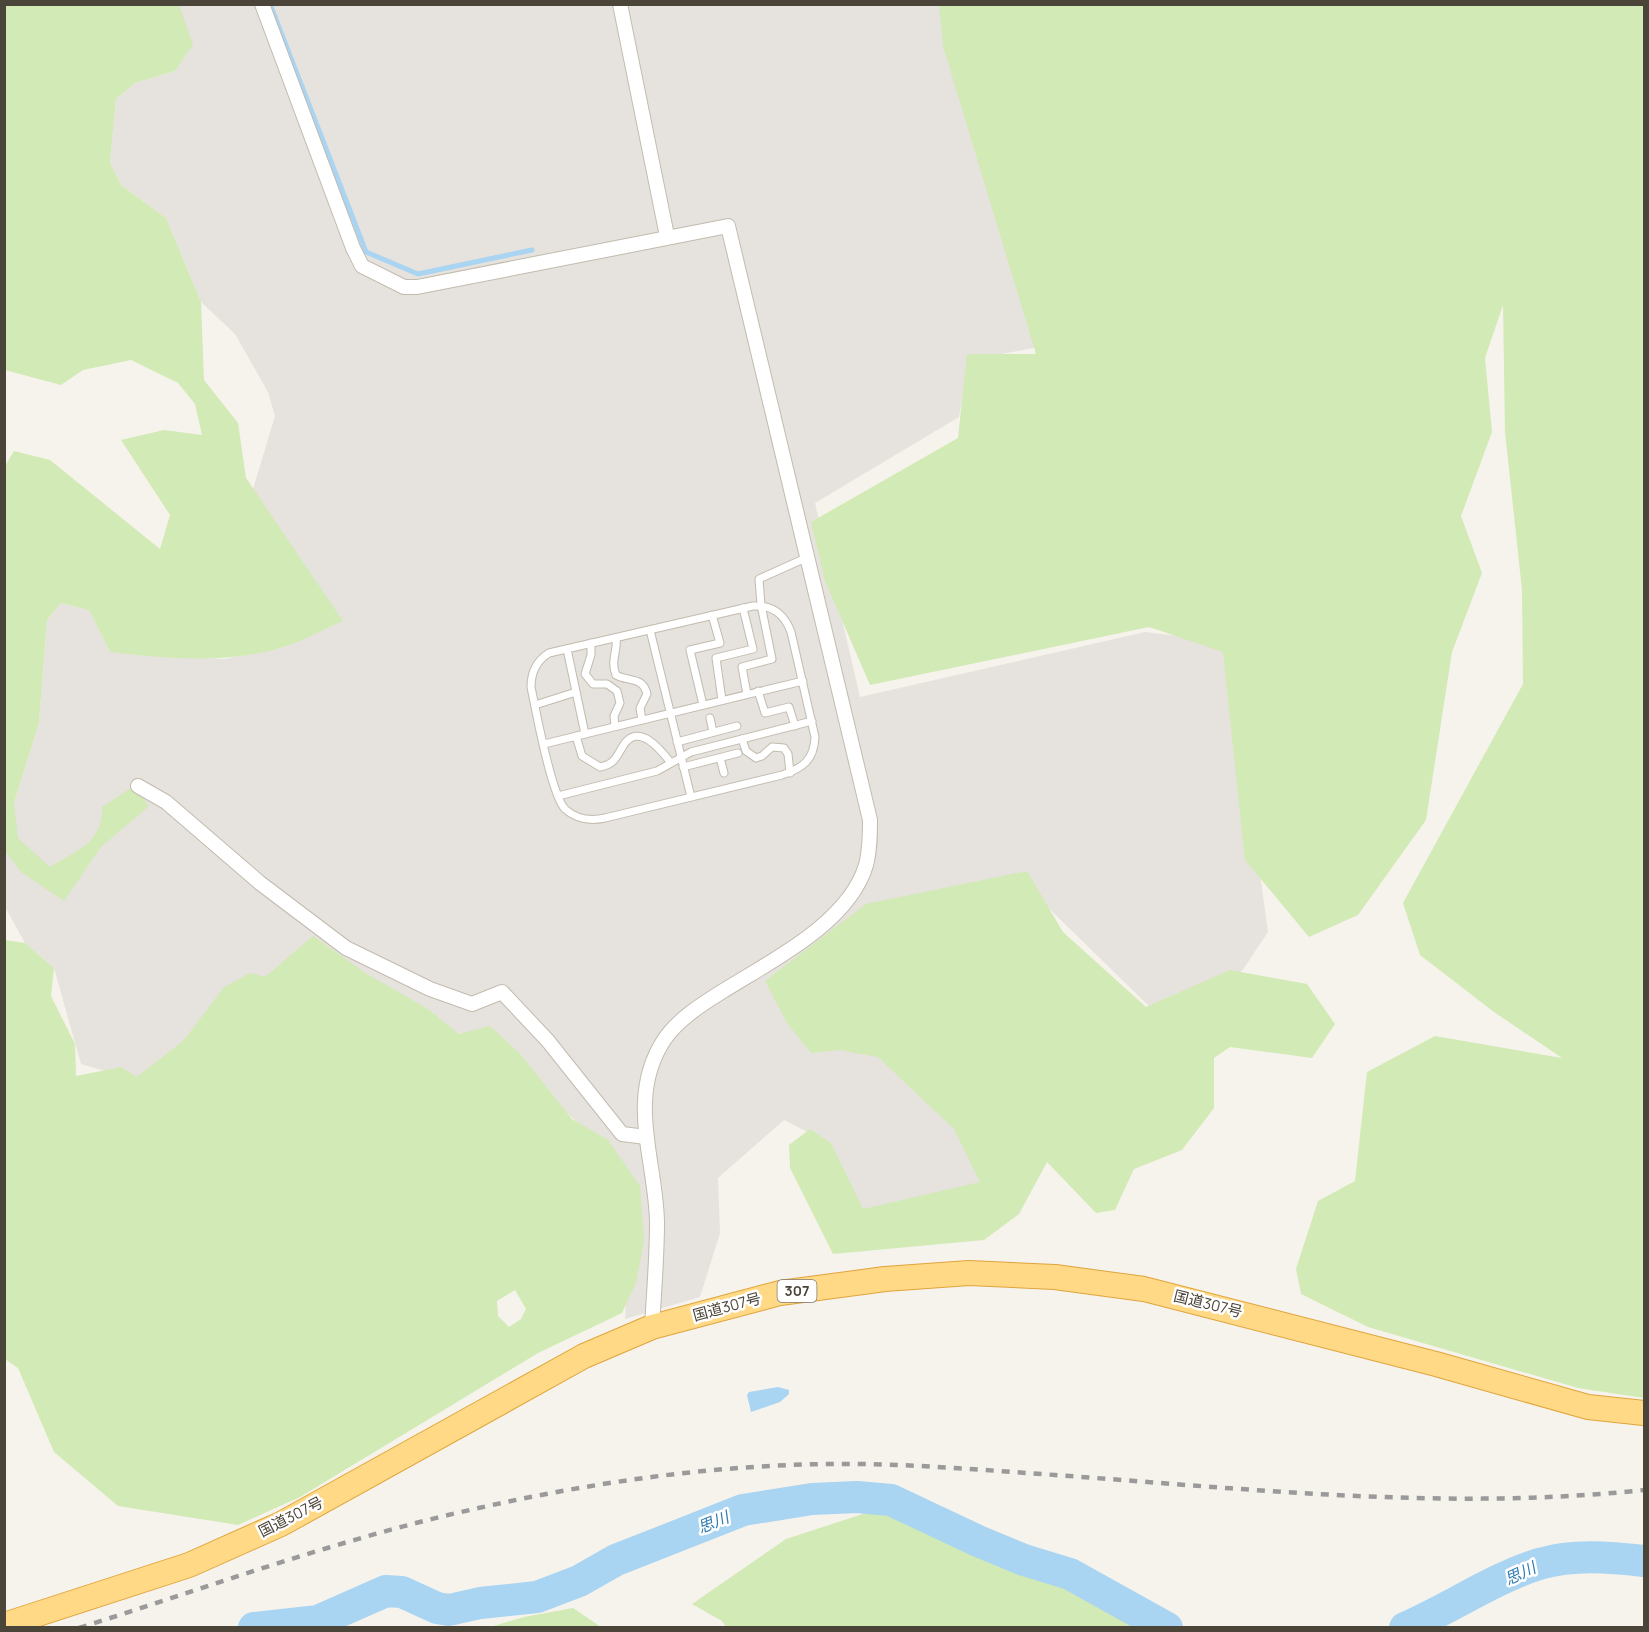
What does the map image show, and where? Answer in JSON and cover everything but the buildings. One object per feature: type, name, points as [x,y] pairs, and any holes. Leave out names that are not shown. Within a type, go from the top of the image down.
[{"type":"highway","name":"国道307号","points":[[4,1625],[189,1565],[282,1524],[584,1356],[652,1327],[780,1293],[885,1279],[969,1273],[1055,1277],[1144,1288],[1436,1364],[1588,1407],[1644,1413]]},
{"type":"street","points":[[262,4],[352,248],[362,266],[404,287],[417,287],[667,236],[728,226],[870,820],[870,846],[866,866],[847,904],[828,921],[773,960],[704,1003],[664,1040],[646,1081],[643,1106],[657,1221],[652,1327]]},
{"type":"street","points":[[620,4],[667,236]]},
{"type":"street","points":[[138,786],[166,802],[260,883],[346,948],[430,989],[472,1004],[502,993],[548,1041],[622,1134],[646,1137]]},
{"type":"lane","points":[[747,694],[742,668],[772,659],[761,605],[759,579],[808,557]]},
{"type":"lane","points":[[761,605],[777,611],[788,622],[816,737],[813,753],[804,765],[790,773],[598,820],[574,815],[562,805],[535,705],[531,680],[535,667],[549,653],[743,608],[761,605]]},
{"type":"lane","points":[[722,700],[716,658],[753,649],[743,608]]},
{"type":"lane","points":[[703,705],[690,650],[720,643],[712,615]]},
{"type":"lane","points":[[650,630],[691,797]]},
{"type":"lane","points":[[616,638],[618,648],[613,660],[616,675],[637,680],[646,689],[645,701],[640,708],[642,720]]},
{"type":"lane","points":[[591,643],[591,655],[585,674],[593,684],[607,684],[617,691],[620,704],[614,716],[615,726]]},
{"type":"lane","points":[[567,649],[585,734]]},
{"type":"lane","points":[[544,744],[803,681]]},
{"type":"lane","points":[[758,691],[765,713],[789,707],[795,726]]},
{"type":"lane","points":[[535,705],[576,692]]},
{"type":"lane","points":[[710,718],[713,732]]},
{"type":"lane","points":[[558,796],[646,775],[681,756],[812,721]]},
{"type":"lane","points":[[677,742],[737,726]]},
{"type":"lane","points":[[576,736],[582,756],[600,766],[609,765],[619,756],[623,745],[632,738],[643,737],[655,742],[671,763]]},
{"type":"lane","points":[[742,739],[749,756],[756,758],[772,747],[784,748],[788,754],[790,773]]},
{"type":"lane","points":[[683,766],[738,753]]},
{"type":"lane","points":[[720,758],[724,774]]},
{"type":"shaded area","points":[[177,5],[950,5],[1039,347],[969,360],[959,417],[815,503],[860,697],[1145,632],[1228,642],[1268,932],[1242,971],[1154,1011],[1026,886],[891,1046],[967,1124],[989,1185],[862,1214],[823,1140],[784,1120],[718,1178],[720,1233],[700,1297],[625,1319],[633,1193],[612,1156],[492,1041],[438,1028],[143,1082],[81,1064],[54,968],[25,943],[5,907],[5,851],[14,803],[39,723],[47,620],[61,603],[89,610],[110,652],[225,659],[285,647],[342,621],[253,489],[275,416],[268,392],[235,334],[201,302],[166,218],[121,185],[110,163],[116,99],[135,83],[175,71]]},
{"type":"green space","points":[[5,5],[179,5],[193,45],[175,71],[135,83],[116,99],[110,163],[121,185],[166,218],[201,302],[204,380],[238,423],[246,478],[343,621],[284,647],[263,652],[219,658],[154,657],[110,652],[89,610],[61,603],[47,620],[39,723],[14,803],[18,838],[50,867],[86,844],[98,829],[102,807],[134,786],[149,806],[101,847],[64,901],[21,872],[5,851],[5,466],[14,451],[50,460],[160,549],[170,515],[121,440],[164,430],[202,435],[195,404],[178,383],[131,360],[83,370],[61,385],[5,370]]},
{"type":"green space","points":[[939,5],[1644,5],[1644,1398],[1578,1388],[1368,1327],[1301,1294],[1296,1269],[1318,1201],[1355,1181],[1367,1072],[1435,1036],[1562,1058],[1494,1012],[1420,955],[1403,903],[1523,684],[1522,590],[1505,432],[1503,305],[1485,358],[1492,432],[1461,516],[1482,573],[1452,652],[1426,820],[1358,915],[1309,937],[1245,860],[1223,652],[1149,627],[870,685],[825,581],[811,522],[958,438],[967,354],[1036,354],[943,46]]},
{"type":"green space","points":[[1027,871],[1063,932],[1146,1007],[1230,970],[1307,984],[1335,1024],[1312,1058],[1230,1047],[1214,1058],[1214,1108],[1182,1150],[1134,1169],[1115,1210],[1096,1213],[1047,1162],[1019,1214],[984,1240],[833,1254],[790,1168],[789,1145],[810,1129],[831,1143],[863,1209],[980,1182],[954,1129],[878,1057],[839,1050],[811,1053],[787,1023],[765,981],[866,904]]},
{"type":"green space","points":[[313,936],[367,974],[428,1009],[459,1034],[490,1026],[521,1055],[572,1119],[608,1140],[640,1186],[644,1241],[636,1283],[622,1313],[538,1353],[300,1497],[238,1525],[118,1506],[54,1452],[18,1368],[5,1359],[5,940],[25,943],[54,968],[51,996],[75,1044],[76,1076],[121,1067],[137,1077],[184,1040],[224,987],[250,973],[265,977]],"holes":[[[515,1290],[526,1309],[521,1319],[509,1327],[498,1316],[497,1301]]]},
{"type":"green space","points":[[875,1510],[921,1523],[1001,1560],[1075,1581],[1140,1627],[726,1627],[722,1621],[692,1604],[786,1539]]},
{"type":"green space","points":[[573,1608],[601,1627],[490,1627],[524,1617]]},
{"type":"water","points":[[778,1387],[789,1390],[789,1394],[780,1402],[751,1412],[747,1395],[749,1392]]},
{"type":"waterway","points":[[270,4],[366,252],[418,274],[532,250]]},
{"type":"waterway","name":"思川","points":[[254,1628],[318,1621],[386,1591],[402,1592],[437,1608],[449,1610],[480,1603],[537,1597],[579,1581],[616,1560],[743,1510],[812,1499],[857,1497],[891,1500],[978,1541],[1024,1560],[1070,1574],[1167,1628]]},
{"type":"waterway","name":"思川","points":[[1405,1628],[1488,1586],[1539,1564],[1578,1558],[1644,1561]]},
{"type":"railway","points":[[79,1628],[316,1551],[412,1524],[552,1493],[692,1472],[785,1465],[860,1464],[1350,1496],[1423,1498],[1570,1496],[1644,1490]]}]
